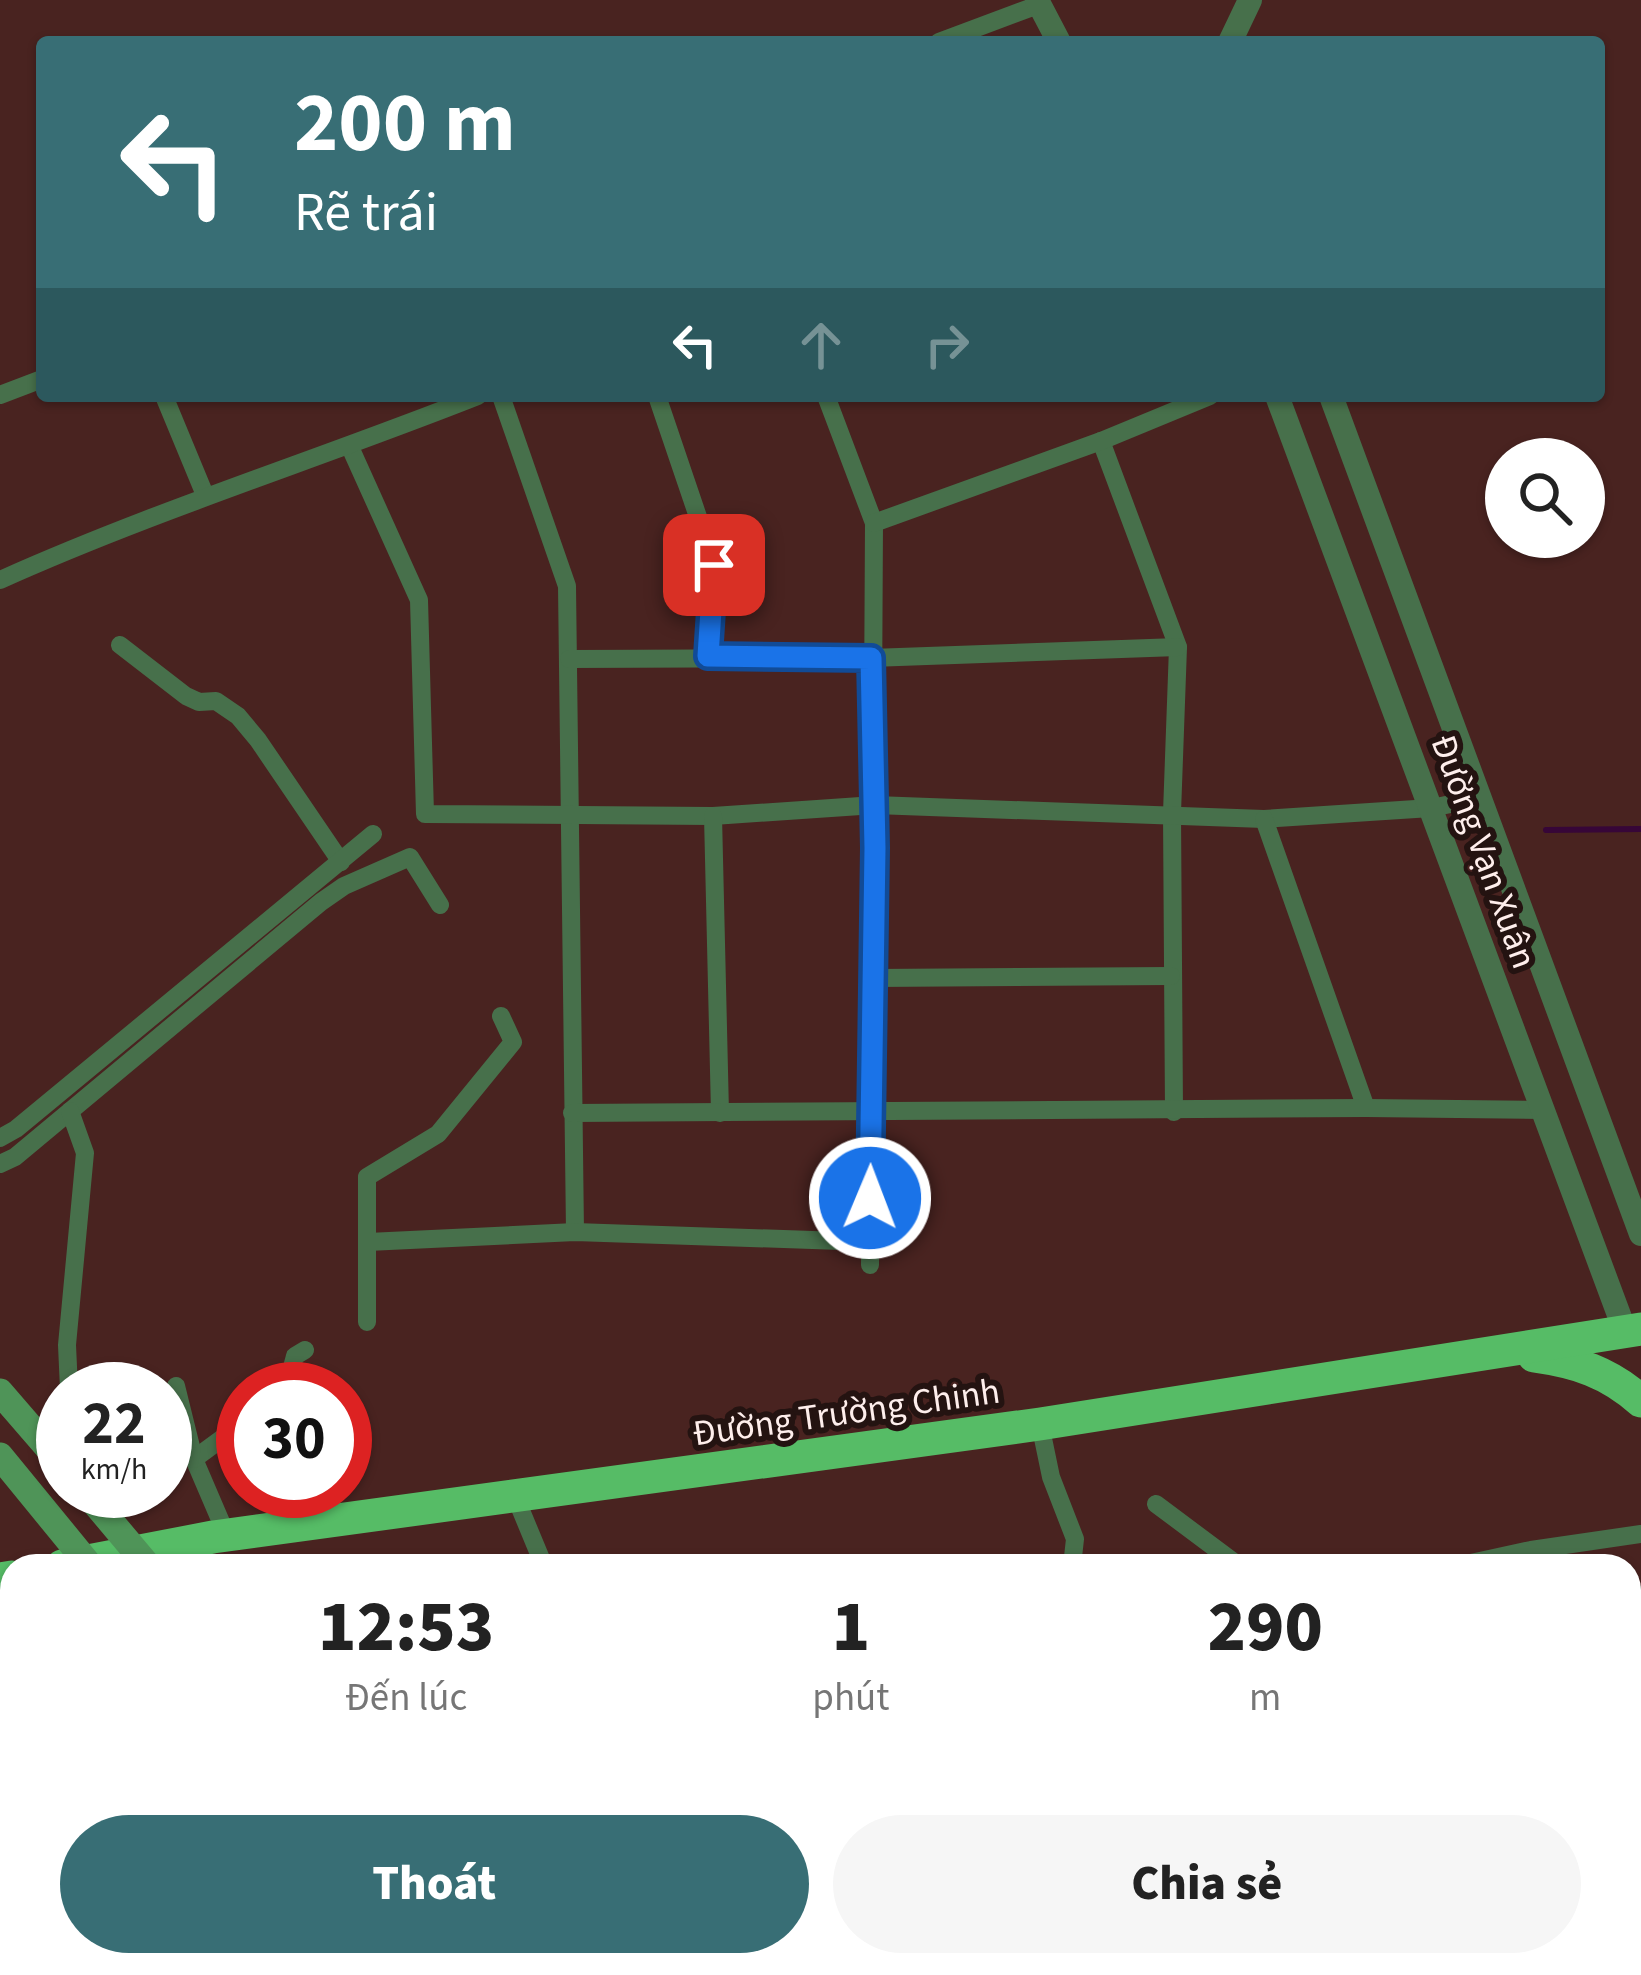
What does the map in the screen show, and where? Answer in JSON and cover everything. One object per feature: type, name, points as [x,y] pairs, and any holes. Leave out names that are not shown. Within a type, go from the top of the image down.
[{"type":"highway","name":"Đường Trường Chinh","points":[[126,1554],[227,1535],[1040,1424],[1633,1330]]},
{"type":"highway","points":[[1502,1351],[1588,1366],[1641,1401]]},
{"type":"main road","points":[[0,1393],[36,1432]]},
{"type":"main road","points":[[0,1456],[79,1554]]},
{"type":"main road","points":[[108,1518],[138,1554]]},
{"type":"street","points":[[1233,36],[1250,0]]},
{"type":"street","points":[[954,36],[1038,2],[1056,36]]},
{"type":"street","points":[[0,395],[36,381]]},
{"type":"street","points":[[166,402],[205,495]]},
{"type":"street","points":[[0,580],[205,495],[350,447],[463,402]]},
{"type":"street","points":[[503,402],[567,586],[575,1232]]},
{"type":"street","points":[[659,402],[714,565],[708,656]]},
{"type":"street","points":[[828,402],[874,523],[869,1265]]},
{"type":"street","points":[[874,523],[1195,402]]},
{"type":"street","name":"Đường Vạn Xuân","points":[[1279,402],[1543,1110],[1633,1330]]},
{"type":"street","name":"Đường Vạn Xuân","points":[[1333,402],[1641,1234]]},
{"type":"street","points":[[1101,441],[1178,647],[1172,813],[1174,1112]]},
{"type":"street","points":[[350,447],[419,599],[425,814],[713,816],[875,805],[1264,819],[1431,808],[1480,798]]},
{"type":"street","points":[[120,645],[186,696],[199,702],[216,701],[238,716],[341,862]]},
{"type":"street","points":[[569,659],[871,658],[1178,647]]},
{"type":"street","points":[[713,816],[720,1113]]},
{"type":"street","points":[[1264,819],[1366,1108]]},
{"type":"street","points":[[0,1138],[373,834]]},
{"type":"street","points":[[0,1164],[344,886],[410,857],[440,904]]},
{"type":"street","points":[[874,978],[1172,976]]},
{"type":"street","points":[[367,1322],[367,1178],[438,1134],[485,1080],[513,1042],[501,1016]]},
{"type":"street","points":[[572,1113],[1543,1110]]},
{"type":"street","points":[[68,1362],[85,1153],[70,1111]]},
{"type":"street","points":[[368,1242],[575,1232],[870,1243]]},
{"type":"street","points":[[294,1362],[305,1351]]},
{"type":"street","points":[[1040,1424],[1051,1477],[1075,1539],[1073,1554]]},
{"type":"street","points":[[194,1459],[216,1443]]},
{"type":"street","points":[[192,1451],[227,1535]]},
{"type":"street","points":[[515,1496],[539,1554]]},
{"type":"street","points":[[1156,1504],[1223,1554]]},
{"type":"street","points":[[1551,1554],[1641,1534]]},
{"type":"waterway","points":[[1546,830],[1641,829]]},
{"type":"route","points":[[714,565],[708,656],[871,658],[875,848],[870,1198]]}]
